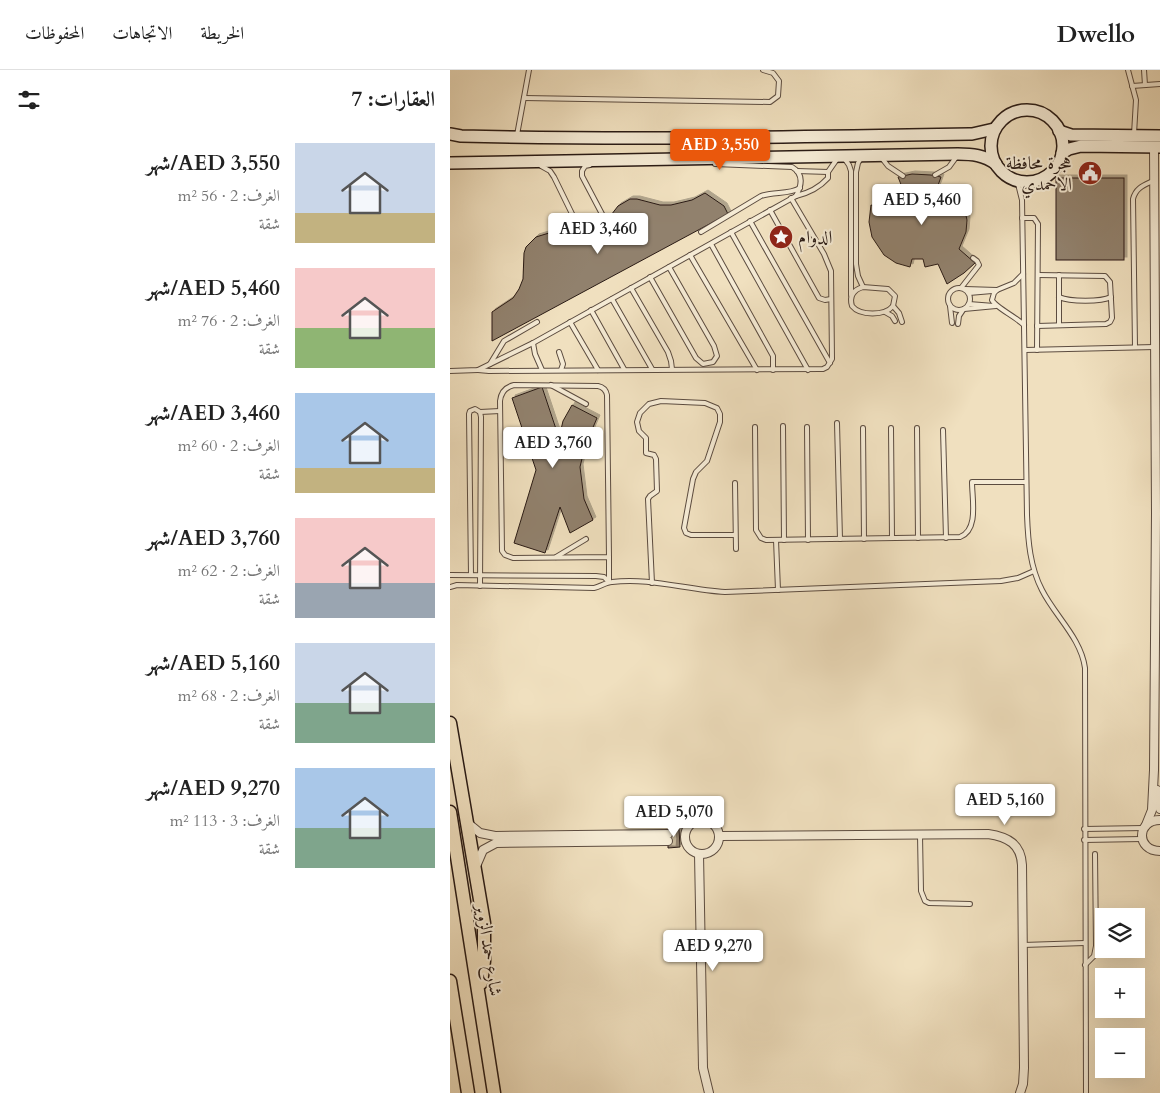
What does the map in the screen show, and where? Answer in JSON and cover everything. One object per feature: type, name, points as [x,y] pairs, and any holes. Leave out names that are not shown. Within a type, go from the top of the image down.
[{"type":"main road","points":[[450,163],[974,154],[989,158],[1001,171],[1017,180],[1026,182],[1044,177],[1058,164],[1062,153],[1062,142],[1059,131],[1053,121],[1044,114],[1027,110],[1010,113],[1001,120],[994,130],[991,147],[996,164]]},
{"type":"main road","points":[[454,135],[743,138],[972,134],[994,130]]},
{"type":"main road","points":[[1059,131],[1071,135],[1160,136]]},
{"type":"main road","points":[[660,159],[652,152],[653,145],[743,138]]},
{"type":"main road","points":[[1062,153],[1081,146],[1157,147]]},
{"type":"main road","points":[[450,723],[485,933],[484,961],[479,995]]},
{"type":"main road","name":"شارع حمد الزوير","points":[[450,812],[494,1093]]},
{"type":"main road","points":[[450,981],[467,1092]]},
{"type":"main road","points":[[484,1029],[502,1093]]},
{"type":"street","points":[[1157,147],[1155,180],[1154,770],[1152,810],[1142,839],[1145,846],[1149,849],[1160,851]]},
{"type":"street","points":[[1154,770],[1160,809]]},
{"type":"street","points":[[466,818],[470,826],[476,831],[495,836],[668,838],[496,843],[487,847],[480,854],[477,863],[476,879]]},
{"type":"street","points":[[707,820],[717,828],[719,836],[717,846],[708,854],[700,854],[690,850],[683,838],[695,821],[707,820]]},
{"type":"street","points":[[1145,827],[1152,821],[1160,820]]},
{"type":"street","points":[[719,836],[988,834],[1006,838],[1016,846],[1022,860],[1024,1074],[1020,1093]]},
{"type":"street","points":[[700,854],[703,1068],[709,1093]]},
{"type":"lane","points":[[517,137],[529,70]]},
{"type":"lane","points":[[524,98],[770,102],[778,96],[779,81],[775,74],[763,70]]},
{"type":"lane","points":[[1128,70],[1136,104],[1134,136]]},
{"type":"lane","points":[[1144,70],[1145,85]]},
{"type":"lane","points":[[1132,86],[1160,84]]},
{"type":"lane","points":[[935,176],[949,167],[958,154]]},
{"type":"lane","points":[[862,287],[856,270],[856,172],[858,162],[864,155]]},
{"type":"lane","points":[[880,155],[888,166],[903,176]]},
{"type":"lane","points":[[478,370],[533,343],[791,198],[808,193],[823,184],[828,178],[828,172],[841,156],[847,162],[850,172],[851,302],[857,311],[885,312],[892,316],[895,321]]},
{"type":"lane","points":[[674,159],[714,164],[788,166],[797,171],[828,172]]},
{"type":"lane","points":[[532,162],[550,170],[577,224],[583,228],[590,228],[598,223],[602,218],[602,214],[582,176],[582,171],[585,166],[626,160]]},
{"type":"lane","points":[[796,196],[800,188],[801,177],[797,171]]},
{"type":"lane","points":[[1017,180],[1022,195],[1028,543],[1034,571],[1046,599],[1077,643],[1084,660],[1086,1093]]},
{"type":"lane","points":[[1135,347],[1133,199],[1135,192],[1140,187],[1155,180]]},
{"type":"lane","points":[[700,232],[764,195],[800,188]]},
{"type":"lane","points":[[450,371],[823,369],[830,363],[832,355],[830,266],[791,198]]},
{"type":"lane","points":[[770,210],[819,298],[831,299]]},
{"type":"lane","points":[[1022,218],[1034,218],[1038,222],[1037,350]]},
{"type":"lane","points":[[750,221],[830,363]]},
{"type":"lane","points":[[731,232],[808,370]]},
{"type":"lane","points":[[711,244],[773,356],[773,370]]},
{"type":"lane","points":[[690,255],[757,370]]},
{"type":"lane","points":[[963,289],[979,265],[973,258]]},
{"type":"lane","points":[[650,277],[696,358],[703,364],[713,362],[717,356],[714,346],[669,266]]},
{"type":"lane","points":[[963,289],[969,293],[997,290],[1014,283],[1023,274]]},
{"type":"lane","points":[[1037,326],[1108,323],[1112,318],[1110,282],[1106,276],[1038,275]]},
{"type":"lane","points":[[1060,275],[1060,325]]},
{"type":"lane","points":[[851,295],[862,287],[888,289],[895,296],[893,306],[885,312]]},
{"type":"lane","points":[[631,288],[668,352],[672,369]]},
{"type":"lane","points":[[952,323],[950,294],[954,289],[997,290]]},
{"type":"lane","points":[[996,306],[992,296],[997,290]]},
{"type":"lane","points":[[958,324],[959,316],[969,304],[969,293]]},
{"type":"lane","points":[[1059,296],[1070,300],[1101,300],[1111,297]]},
{"type":"lane","points":[[612,299],[652,369]]},
{"type":"lane","points":[[950,304],[954,308],[964,309],[996,306]]},
{"type":"lane","points":[[969,304],[996,306],[1014,316],[1024,325]]},
{"type":"lane","points":[[893,306],[899,313],[902,322]]},
{"type":"lane","points":[[591,310],[624,370]]},
{"type":"lane","points":[[489,365],[504,341],[537,322]]},
{"type":"lane","points":[[570,322],[598,370]]},
{"type":"lane","points":[[533,343],[535,354],[542,370]]},
{"type":"lane","points":[[1025,350],[1155,347]]},
{"type":"lane","points":[[559,352],[562,364],[561,370]]},
{"type":"lane","points":[[551,385],[586,404]]},
{"type":"lane","points":[[609,557],[513,558],[505,555],[502,551],[500,411],[502,393],[510,386],[598,386],[607,392],[609,557],[609,582]]},
{"type":"lane","points":[[652,583],[648,499],[657,490],[656,459],[654,455],[646,453],[645,437],[638,431],[637,427],[640,413],[649,404],[662,401],[706,403],[714,405],[719,411],[720,422],[708,458],[696,472],[693,479],[684,528],[686,533],[691,536],[735,535]]},
{"type":"lane","points":[[472,575],[469,414],[470,411],[475,409],[480,412],[500,411]]},
{"type":"lane","points":[[480,412],[480,586]]},
{"type":"lane","points":[[837,423],[840,539]]},
{"type":"lane","points":[[782,426],[784,540]]},
{"type":"lane","points":[[755,427],[756,530],[758,536],[763,539],[946,538],[964,536],[972,527],[972,482],[1026,482]]},
{"type":"lane","points":[[807,427],[808,540]]},
{"type":"lane","points":[[863,428],[864,539]]},
{"type":"lane","points":[[891,428],[892,538]]},
{"type":"lane","points":[[917,428],[918,538]]},
{"type":"lane","points":[[943,430],[946,538]]},
{"type":"lane","points":[[735,483],[736,549]]},
{"type":"lane","points":[[556,558],[586,539]]},
{"type":"lane","points":[[776,540],[778,590]]},
{"type":"lane","points":[[450,575],[596,576],[604,578],[609,582],[652,583],[713,591],[1001,581],[1018,578],[1034,571]]},
{"type":"lane","points":[[450,587],[594,588],[604,586],[609,582]]},
{"type":"lane","points":[[1084,830],[1145,827]]},
{"type":"lane","points":[[920,835],[921,891],[925,901],[929,903],[970,904]]},
{"type":"lane","points":[[1084,840],[1142,839]]},
{"type":"lane","points":[[1085,965],[1094,956],[1096,946],[1095,854]]},
{"type":"lane","points":[[1023,944],[1085,943]]},
{"type":"building","points":[[912,174],[941,177],[937,188],[949,194],[953,191],[958,196],[962,208],[964,207],[967,220],[966,232],[959,249],[975,263],[947,284],[938,264],[925,267],[923,259],[912,259],[910,267],[896,263],[884,255],[872,237],[869,222],[871,205],[875,206],[883,189],[888,193],[902,187],[898,177]]},
{"type":"building","points":[[1056,178],[1124,178],[1124,260],[1056,260]]},
{"type":"building","points":[[705,193],[724,206],[728,214],[492,341],[492,312],[513,298],[519,289],[523,279],[524,253],[526,247],[536,237],[549,233],[584,233],[592,230],[608,219],[618,206],[630,199],[660,205],[671,205],[692,200]]},
{"type":"building","points":[[542,387],[559,438],[563,421],[572,405],[597,418],[585,446],[580,467],[584,499],[593,520],[570,533],[560,507],[545,553],[514,543],[536,470],[512,398]]},
{"type":"building","points":[[668,829],[679,829],[680,847],[668,848]]},
{"type":"tunnel","points":[[668,834],[679,834]]},
{"type":"tunnel","points":[[668,841],[679,842]]},
{"type":"place","name":"هجرة محافظة الاحمدي","points":[[1090,173]]},
{"type":"place","name":"الدوام","points":[[781,237]]}]
